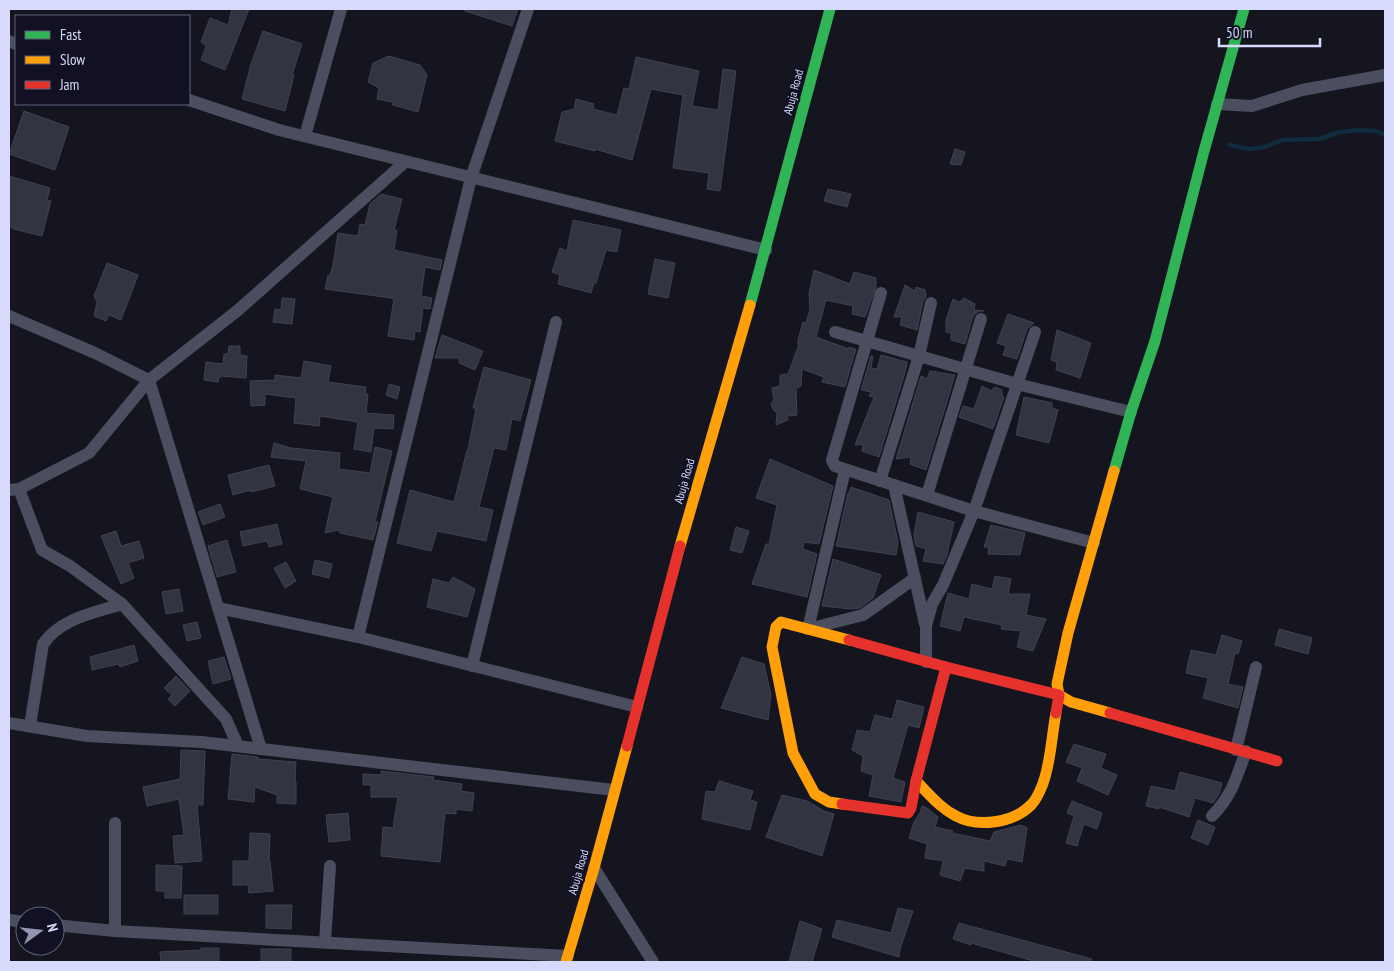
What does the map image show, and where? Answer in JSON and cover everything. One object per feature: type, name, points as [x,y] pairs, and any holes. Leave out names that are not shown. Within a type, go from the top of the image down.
[{"type":"street","points":[[305,136],[341,9]]},
{"type":"street","points":[[358,637],[471,178],[528,9]]},
{"type":"street","name":"Abuja Road","points":[[567,959],[594,868],[688,517],[766,250],[830,9]]},
{"type":"street","points":[[916,781],[940,806],[957,818],[973,823],[992,822],[1014,817],[1032,804],[1045,778],[1059,695],[1057,684],[1068,633],[1131,412],[1155,341],[1244,9]]},
{"type":"street","points":[[1217,104],[1252,106],[1302,90],[1385,75]]},
{"type":"street","points":[[190,100],[279,130],[766,250]]},
{"type":"street","points":[[238,746],[226,719],[122,604],[70,566],[42,550],[14,489],[89,453],[149,380],[237,311],[406,162]]},
{"type":"street","points":[[882,293],[832,460],[835,466],[974,511],[1094,543]]},
{"type":"street","points":[[880,481],[919,356],[932,303]]},
{"type":"street","points":[[9,316],[94,353],[149,380],[261,749]]},
{"type":"street","points":[[927,495],[981,319]]},
{"type":"street","points":[[472,666],[556,322]]},
{"type":"street","points":[[834,332],[1017,384],[1131,412]]},
{"type":"street","points":[[926,626],[932,604],[943,586],[974,511],[1035,332]]},
{"type":"street","points":[[808,629],[845,470]]},
{"type":"street","points":[[894,485],[926,626],[926,662]]},
{"type":"street","points":[[808,629],[863,615],[915,578]]},
{"type":"street","points":[[30,726],[43,644],[51,633],[68,621],[122,604]]},
{"type":"street","points":[[218,608],[358,637],[637,707]]},
{"type":"street","points":[[946,667],[916,781],[911,808],[908,813],[829,802],[815,794],[793,753],[772,647],[776,627],[781,622],[926,662],[1059,695],[1071,702],[1277,761]]},
{"type":"street","points":[[1212,816],[1224,804],[1233,786],[1256,667]]},
{"type":"street","points":[[9,723],[87,736],[201,742],[614,790]]},
{"type":"street","points":[[115,931],[116,823]]},
{"type":"street","points":[[325,942],[330,866]]},
{"type":"street","points":[[594,868],[653,962]]},
{"type":"street","points":[[65,926],[115,931],[325,942],[567,959]]},
{"type":"building","points":[[232,9],[249,9],[225,70],[201,60],[206,46],[201,42],[210,18],[228,25]]},
{"type":"building","points":[[465,9],[518,9],[512,26],[465,11]]},
{"type":"building","points":[[263,31],[302,44],[292,75],[294,75],[285,111],[242,99],[251,64]]},
{"type":"building","points":[[389,56],[420,65],[427,75],[418,112],[393,105],[392,102],[377,99],[379,88],[368,82],[373,63]]},
{"type":"building","points":[[636,57],[699,71],[692,106],[718,110],[723,69],[736,71],[720,191],[707,189],[709,173],[673,168],[683,95],[651,89],[632,160],[595,149],[595,151],[555,141],[562,112],[574,109],[576,99],[594,104],[593,109],[617,115],[624,88],[629,89]]},
{"type":"building","points":[[24,111],[69,127],[55,170],[9,154]]},
{"type":"building","points":[[955,149],[965,152],[961,165],[950,164]]},
{"type":"building","points":[[9,176],[50,188],[47,200],[51,201],[42,236],[9,226]]},
{"type":"building","points":[[828,189],[851,194],[847,207],[824,201]]},
{"type":"building","points":[[381,194],[402,199],[394,230],[397,230],[394,250],[442,260],[440,270],[425,267],[421,296],[432,298],[430,309],[423,308],[420,332],[415,331],[414,340],[388,336],[394,299],[325,289],[328,275],[330,276],[333,265],[338,233],[358,236],[360,224],[365,225],[370,204]]},
{"type":"building","points":[[573,220],[621,230],[617,252],[606,250],[591,293],[558,284],[560,275],[552,272],[560,248],[567,251]]},
{"type":"building","points":[[655,259],[675,263],[668,298],[648,294]]},
{"type":"building","points":[[107,263],[138,275],[121,320],[109,315],[106,321],[94,316],[97,302],[94,296]]},
{"type":"building","points":[[814,270],[850,284],[854,272],[876,278],[876,287],[865,317],[852,314],[853,306],[826,300],[816,337],[849,349],[849,347],[856,349],[845,387],[822,382],[824,377],[802,369],[801,386],[796,389],[797,415],[787,416],[788,420],[776,425],[777,412],[774,411],[771,404],[774,400],[772,388],[780,386],[780,375],[788,374],[798,347],[803,322],[806,323],[810,309],[809,294]]},
{"type":"building","points":[[905,285],[915,291],[916,287],[925,290],[926,297],[923,301],[917,330],[900,325],[902,317],[894,317]]},
{"type":"building","points":[[282,298],[295,299],[292,324],[273,322],[275,309],[281,310]]},
{"type":"building","points":[[964,298],[975,304],[974,310],[984,311],[979,311],[973,316],[965,344],[951,340],[951,333],[946,332],[946,320],[953,299],[960,302]]},
{"type":"building","points":[[1008,314],[1034,323],[1027,329],[1017,359],[1003,355],[1006,346],[997,343]]},
{"type":"building","points":[[1057,330],[1091,343],[1080,378],[1056,370],[1057,362],[1051,360]]},
{"type":"building","points":[[442,335],[483,351],[475,370],[459,363],[459,358],[435,358]]},
{"type":"building","points":[[229,346],[240,346],[240,355],[247,356],[246,378],[221,376],[218,382],[204,380],[206,362],[223,364],[224,354],[228,354]]},
{"type":"building","points":[[881,355],[907,362],[879,457],[862,451],[863,444],[855,445],[874,397],[869,396],[871,392],[861,390],[871,356],[873,356],[871,368],[877,369]]},
{"type":"building","points":[[304,361],[331,366],[328,382],[366,387],[365,394],[368,394],[366,413],[394,415],[393,429],[374,428],[371,452],[354,449],[358,422],[320,416],[319,426],[294,423],[296,398],[265,394],[265,405],[251,406],[250,381],[275,380],[275,375],[301,378]]},
{"type":"building","points":[[484,367],[531,380],[520,421],[512,419],[506,450],[494,448],[479,507],[493,510],[486,541],[437,531],[431,551],[397,543],[410,490],[454,502],[468,450],[476,408],[473,408]]},
{"type":"building","points":[[930,371],[955,375],[926,470],[910,464],[911,457],[896,459],[921,376],[927,379]]},
{"type":"building","points":[[389,384],[400,387],[397,399],[386,395]]},
{"type":"building","points":[[982,386],[991,391],[995,387],[1002,390],[1002,396],[1004,397],[993,429],[959,417],[963,406],[974,409]]},
{"type":"building","points":[[1024,397],[1052,403],[1052,408],[1058,410],[1049,443],[1016,435]]},
{"type":"building","points":[[274,443],[291,448],[340,453],[339,469],[370,473],[375,447],[392,451],[375,522],[378,522],[373,540],[340,533],[339,530],[325,533],[333,497],[300,489],[306,461],[271,457]]},
{"type":"building","points":[[770,459],[833,486],[819,544],[804,542],[803,549],[817,554],[807,597],[752,584],[766,544],[769,544],[777,505],[756,498]]},
{"type":"building","points":[[269,465],[275,486],[233,495],[228,475]]},
{"type":"building","points":[[851,487],[889,500],[898,542],[896,555],[836,546]]},
{"type":"building","points":[[220,504],[225,517],[203,525],[198,512]]},
{"type":"building","points":[[918,512],[954,522],[947,555],[943,564],[923,561],[926,549],[916,546],[914,535]]},
{"type":"building","points":[[277,524],[282,544],[269,547],[267,541],[243,546],[240,532]]},
{"type":"building","points":[[991,525],[1025,533],[1020,555],[988,554],[989,547],[984,547]]},
{"type":"building","points":[[736,527],[749,531],[742,553],[730,550]]},
{"type":"building","points":[[116,531],[121,546],[139,541],[144,558],[128,563],[134,578],[121,584],[101,536]]},
{"type":"building","points":[[227,540],[236,572],[217,577],[208,546]]},
{"type":"building","points":[[833,559],[881,575],[873,598],[860,608],[822,606]]},
{"type":"building","points":[[315,560],[332,564],[329,578],[312,574]]},
{"type":"building","points":[[286,562],[296,581],[285,588],[274,568]]},
{"type":"building","points":[[995,576],[1011,579],[1008,594],[1030,594],[1026,615],[1046,619],[1033,651],[1017,647],[1021,631],[1001,629],[1002,625],[964,617],[960,631],[940,626],[948,593],[969,599],[972,584],[992,589]]},
{"type":"building","points":[[453,577],[475,589],[467,617],[427,607],[433,579],[449,583]]},
{"type":"building","points":[[179,589],[183,611],[166,614],[162,592]]},
{"type":"building","points":[[197,622],[201,638],[187,641],[183,625]]},
{"type":"building","points":[[1279,629],[1312,638],[1308,654],[1275,645]]},
{"type":"building","points":[[1222,635],[1242,641],[1238,654],[1235,653],[1228,684],[1243,687],[1238,708],[1203,698],[1208,678],[1186,673],[1191,650],[1216,655]]},
{"type":"building","points":[[134,645],[138,661],[120,667],[119,664],[92,670],[90,657]]},
{"type":"building","points":[[224,657],[231,679],[213,684],[208,661]]},
{"type":"building","points":[[742,657],[764,664],[771,695],[768,720],[721,708]]},
{"type":"building","points":[[176,676],[190,691],[175,706],[168,699],[172,695],[164,688]]},
{"type":"building","points":[[897,700],[924,707],[919,728],[908,725],[893,778],[905,782],[901,802],[869,796],[873,775],[861,771],[863,756],[852,750],[857,730],[870,732],[875,715],[892,719]]},
{"type":"building","points":[[1074,744],[1106,754],[1101,768],[1117,775],[1108,795],[1077,781],[1082,768],[1066,762]]},
{"type":"building","points":[[181,750],[205,751],[203,805],[197,805],[202,861],[175,863],[173,836],[184,835],[179,799],[147,806],[143,787],[180,779]]},
{"type":"building","points":[[232,754],[258,757],[258,759],[296,762],[296,804],[277,803],[277,795],[255,787],[254,802],[228,799]]},
{"type":"building","points":[[381,771],[434,777],[433,780],[462,784],[461,791],[474,793],[472,811],[456,809],[456,814],[445,813],[440,862],[381,856],[383,827],[393,828],[398,797],[371,797],[371,785],[363,785],[363,774],[381,775]]},
{"type":"building","points":[[1180,772],[1222,783],[1219,794],[1213,803],[1195,798],[1189,817],[1159,807],[1159,809],[1146,806],[1151,786],[1175,791]]},
{"type":"building","points":[[719,781],[753,791],[750,800],[757,802],[750,830],[702,819],[706,791],[715,792]]},
{"type":"building","points":[[782,795],[807,801],[824,811],[834,814],[822,856],[766,837]]},
{"type":"building","points":[[1072,801],[1102,813],[1097,829],[1084,824],[1077,846],[1066,843],[1074,816],[1067,813]]},
{"type":"building","points":[[922,806],[938,817],[935,827],[953,831],[952,833],[990,841],[994,832],[1021,825],[1027,828],[1022,862],[1007,859],[1005,866],[984,861],[984,871],[965,868],[960,881],[940,875],[943,861],[925,858],[927,844],[909,838]]},
{"type":"building","points":[[348,813],[350,840],[329,842],[326,815]]},
{"type":"building","points":[[1198,820],[1215,827],[1208,845],[1191,838]]},
{"type":"building","points":[[250,833],[270,834],[269,861],[273,891],[249,893],[248,885],[233,885],[233,861],[249,861]]},
{"type":"building","points":[[156,865],[182,866],[181,898],[165,898],[165,891],[156,891]]},
{"type":"building","points":[[184,895],[218,895],[218,914],[184,914]]},
{"type":"building","points":[[266,905],[292,905],[291,929],[266,928]]},
{"type":"building","points":[[898,908],[913,911],[899,957],[832,937],[837,920],[891,933]]},
{"type":"building","points":[[800,921],[822,929],[812,962],[789,962]]},
{"type":"building","points":[[959,923],[1092,959],[1091,962],[1037,962],[971,943],[971,945],[953,939]]},
{"type":"building","points":[[201,948],[219,948],[219,962],[161,962],[160,952],[201,950]]},
{"type":"building","points":[[261,949],[291,949],[291,962],[261,962]]},
{"type":"waterway","points":[[1230,145],[1249,149],[1265,147],[1282,140],[1319,139],[1340,132],[1358,130],[1376,131],[1385,135]]},
{"type":"traffic: fast","points":[[750,305],[830,9]]},
{"type":"traffic: fast","points":[[1114,471],[1131,412],[1155,341],[1204,151],[1244,9]]},
{"type":"traffic: slow","points":[[680,546],[750,305]]},
{"type":"traffic: slow","points":[[1110,713],[1071,702],[1059,695],[1057,684],[1068,633],[1114,471]]},
{"type":"traffic: slow","points":[[842,804],[829,802],[815,794],[793,753],[772,647],[776,627],[781,622],[849,640]]},
{"type":"traffic: slow","points":[[916,781],[945,809],[965,820],[985,823],[1005,820],[1015,816],[1031,805],[1041,788],[1049,762],[1056,713]]},
{"type":"traffic: slow","points":[[566,962],[627,746]]},
{"type":"traffic: jam","points":[[627,746],[680,546]]},
{"type":"traffic: jam","points":[[849,640],[946,667],[1059,695],[1056,713]]},
{"type":"traffic: jam","points":[[842,804],[908,813],[911,808],[916,781],[946,667]]},
{"type":"traffic: jam","points":[[1110,713],[1277,761]]}]
